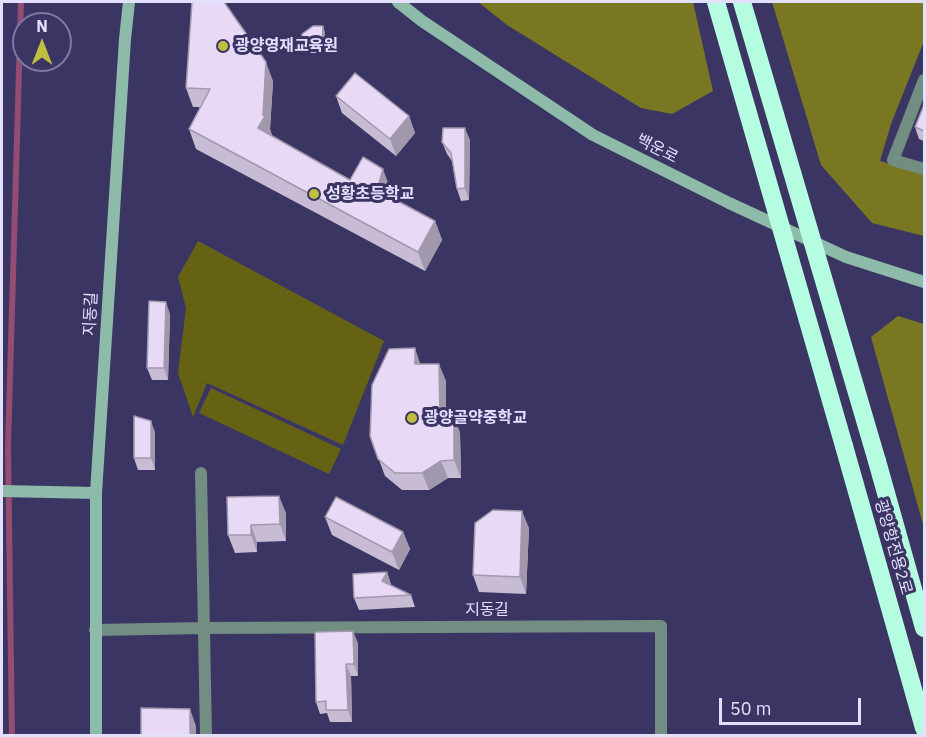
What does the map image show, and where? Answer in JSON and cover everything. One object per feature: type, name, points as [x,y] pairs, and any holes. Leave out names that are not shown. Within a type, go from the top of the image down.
[{"type":"highway","name":"광양항전용2로","points":[[716,2],[924,728]]},
{"type":"highway","name":"광양항전용2로","points":[[742,2],[924,628]]},
{"type":"street","name":"지동길","points":[[96,735],[96,493],[129,2]]},
{"type":"street","name":"백운로","points":[[398,2],[422,21],[593,135],[729,203],[846,257],[924,282]]},
{"type":"street","points":[[924,80],[893,160],[924,169]]},
{"type":"street","points":[[201,473],[206,735]]},
{"type":"street","points":[[2,491],[96,493]]},
{"type":"street","name":"지동길","points":[[95,630],[661,626],[661,735]]},
{"type":"shaded area","points":[[478,2],[693,2],[713,91],[672,114],[641,108],[507,25]]},
{"type":"shaded area","points":[[772,2],[924,2],[924,41],[891,124],[880,161],[924,174],[924,236],[872,223],[821,165]]},
{"type":"shaded area","points":[[198,241],[384,341],[343,445],[207,383],[193,417],[178,373],[186,308],[178,277]]},
{"type":"shaded area","points":[[898,316],[924,324],[924,528],[871,337]]},
{"type":"shaded area","points":[[211,388],[341,449],[329,474],[199,413]]},
{"type":"building","points":[[192,2],[224,2],[266,62],[263,115],[265,116],[258,128],[350,180],[363,157],[383,169],[377,190],[435,221],[418,252],[189,129],[210,89],[186,88]]},
{"type":"building","points":[[313,26],[323,26],[322,47],[302,47],[302,34]]},
{"type":"building","points":[[355,73],[409,116],[390,139],[336,96]]},
{"type":"building","points":[[924,105],[924,131],[915,127]]},
{"type":"building","points":[[443,128],[465,128],[465,188],[457,189],[451,153],[442,142]]},
{"type":"building","points":[[149,301],[166,302],[164,368],[147,368]]},
{"type":"building","name":"광양골약중학교","points":[[415,348],[415,364],[439,364],[440,416],[454,416],[454,460],[441,461],[422,473],[395,473],[378,459],[370,436],[372,385],[389,349]]},
{"type":"building","points":[[134,416],[151,421],[151,458],[134,458]]},
{"type":"building","points":[[279,496],[280,524],[251,525],[251,535],[228,535],[227,497]]},
{"type":"building","points":[[336,497],[403,532],[392,552],[325,517]]},
{"type":"building","points":[[493,510],[522,511],[520,577],[473,575],[475,523]]},
{"type":"building","points":[[387,572],[382,581],[411,595],[354,598],[353,574]]},
{"type":"building","points":[[353,631],[354,664],[346,664],[348,710],[326,710],[326,701],[316,702],[315,632]]},
{"type":"building","points":[[141,708],[190,709],[190,735],[141,735]]},
{"type":"waterway","points":[[12,736],[8,446],[21,2]]},
{"type":"place","name":"광양영재교육원","points":[[223,46]]},
{"type":"place","name":"성황초등학교","points":[[314,194]]},
{"type":"place","name":"광양골약중학교","points":[[412,418]]}]
